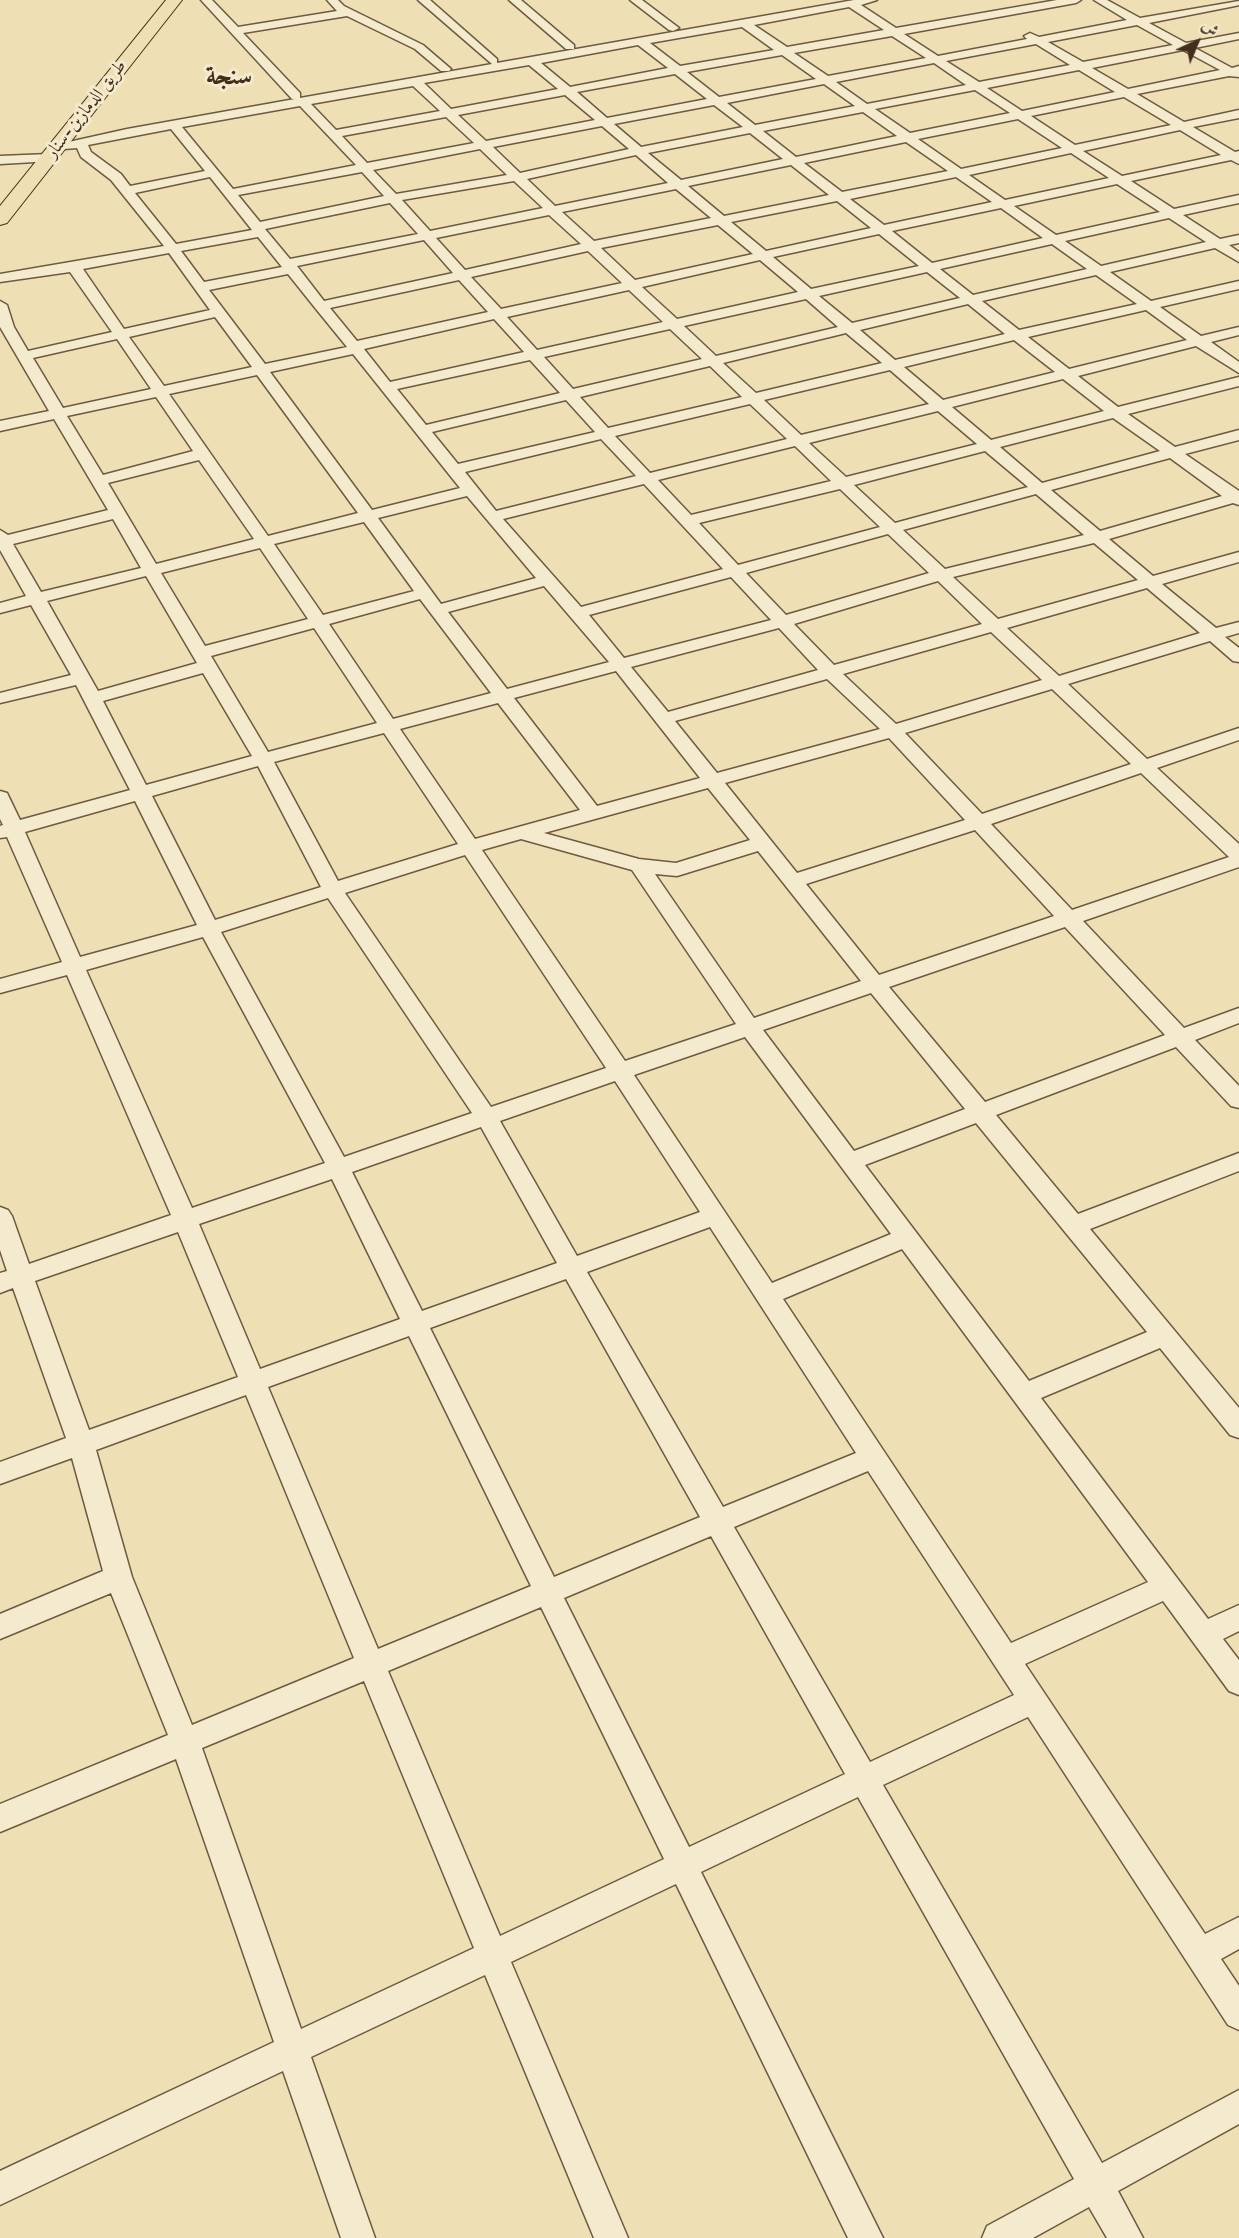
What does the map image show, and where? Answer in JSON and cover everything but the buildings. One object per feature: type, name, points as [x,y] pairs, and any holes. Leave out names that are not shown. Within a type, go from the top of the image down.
[{"type":"highway","name":"طريق الدمازين-سنار","points":[[0,219],[52,154],[75,138],[174,0]]},
{"type":"street","points":[[206,0],[393,198],[605,434],[831,673],[893,731],[1239,1100]]},
{"type":"street","points":[[332,0],[340,8],[419,47],[445,69]]},
{"type":"street","points":[[423,0],[493,61]]},
{"type":"street","points":[[514,0],[570,47]]},
{"type":"street","points":[[635,0],[673,28]]},
{"type":"street","points":[[75,138],[174,125],[445,69],[833,0]]},
{"type":"street","points":[[75,138],[126,127],[416,82],[872,0]]},
{"type":"street","points":[[334,134],[678,70],[1076,0]]},
{"type":"street","points":[[1099,0],[1236,73]]},
{"type":"street","points":[[230,192],[1234,3]]},
{"type":"street","points":[[850,4],[1070,150],[1239,258]]},
{"type":"street","points":[[977,5],[1237,157]]},
{"type":"street","points":[[236,31],[348,12]]},
{"type":"street","points":[[744,23],[1239,369]]},
{"type":"street","points":[[0,278],[75,267],[260,229],[393,198],[517,177],[638,151],[1239,36]]},
{"type":"street","points":[[640,41],[752,130],[884,229],[1116,413],[1238,498]]},
{"type":"street","points":[[532,61],[1239,657]]},
{"type":"street","points":[[201,287],[677,183],[1236,73]]},
{"type":"street","points":[[11,1279],[1239,858],[1054,681],[416,82]]},
{"type":"street","points":[[321,306],[591,246],[959,173],[1239,114]]},
{"type":"street","points":[[174,125],[492,517],[621,666],[875,984],[1239,1427]]},
{"type":"street","points":[[75,138],[85,154],[116,177],[172,248],[436,610],[592,813]]},
{"type":"street","points":[[0,160],[52,154]]},
{"type":"street","points":[[0,426],[261,370],[631,284],[1002,204],[1237,157]]},
{"type":"street","points":[[127,191],[213,173]]},
{"type":"street","points":[[387,387],[1239,199]]},
{"type":"street","points":[[422,430],[972,299],[1239,239]]},
{"type":"street","points":[[75,267],[319,622],[620,1071],[1239,2014]]},
{"type":"street","points":[[454,470],[1018,335],[1239,285]]},
{"type":"street","points":[[0,305],[7,327],[263,759],[333,890],[486,1117],[1126,2238]]},
{"type":"street","points":[[24,356],[219,312]]},
{"type":"street","points":[[492,517],[1239,331]]},
{"type":"street","points":[[688,521],[1239,381]]},
{"type":"street","points":[[577,613],[733,569],[1239,435]]},
{"type":"street","points":[[98,481],[202,454]]},
{"type":"street","points":[[0,608],[471,490]]},
{"type":"street","points":[[7,830],[263,759],[621,666],[941,576],[1097,537],[1238,498]]},
{"type":"street","points":[[117,513],[2,538],[87,688],[209,929],[338,1167],[866,2238]]},
{"type":"street","points":[[663,719],[1239,558]]},
{"type":"street","points":[[436,610],[548,580]]},
{"type":"street","points":[[0,698],[87,688],[204,660],[319,622],[424,593]]},
{"type":"street","points":[[0,986],[73,964],[209,929],[469,847],[893,731],[1239,627]]},
{"type":"street","points":[[793,881],[978,822],[1239,734]]},
{"type":"street","points":[[0,797],[7,830],[73,964],[185,1220],[611,2238]]},
{"type":"street","points":[[520,833],[639,866],[677,870],[762,843]]},
{"type":"street","points":[[639,866],[749,1027],[852,1161],[1239,1682]]},
{"type":"street","points":[[852,1161],[1239,1015]]},
{"type":"street","points":[[1073,1226],[1239,1162]]},
{"type":"street","points":[[0,1216],[11,1279],[81,1444],[118,1577],[185,1742],[358,2238]]},
{"type":"street","points":[[0,1473],[715,1216]]},
{"type":"street","points":[[767,1295],[908,1238]]},
{"type":"street","points":[[1024,1394],[1164,1336]]},
{"type":"street","points":[[0,1818],[874,1457]]},
{"type":"street","points":[[0,1627],[118,1577]]},
{"type":"street","points":[[1006,1659],[1168,1587]]},
{"type":"street","points":[[1204,1635],[1239,1617]]},
{"type":"street","points":[[0,2188],[1033,1700]]},
{"type":"street","points":[[1200,1954],[1239,1932]]},
{"type":"street","points":[[999,2238],[1239,2106]]},
{"type":"district","name":"سنجة","points":[[229,78]]}]
